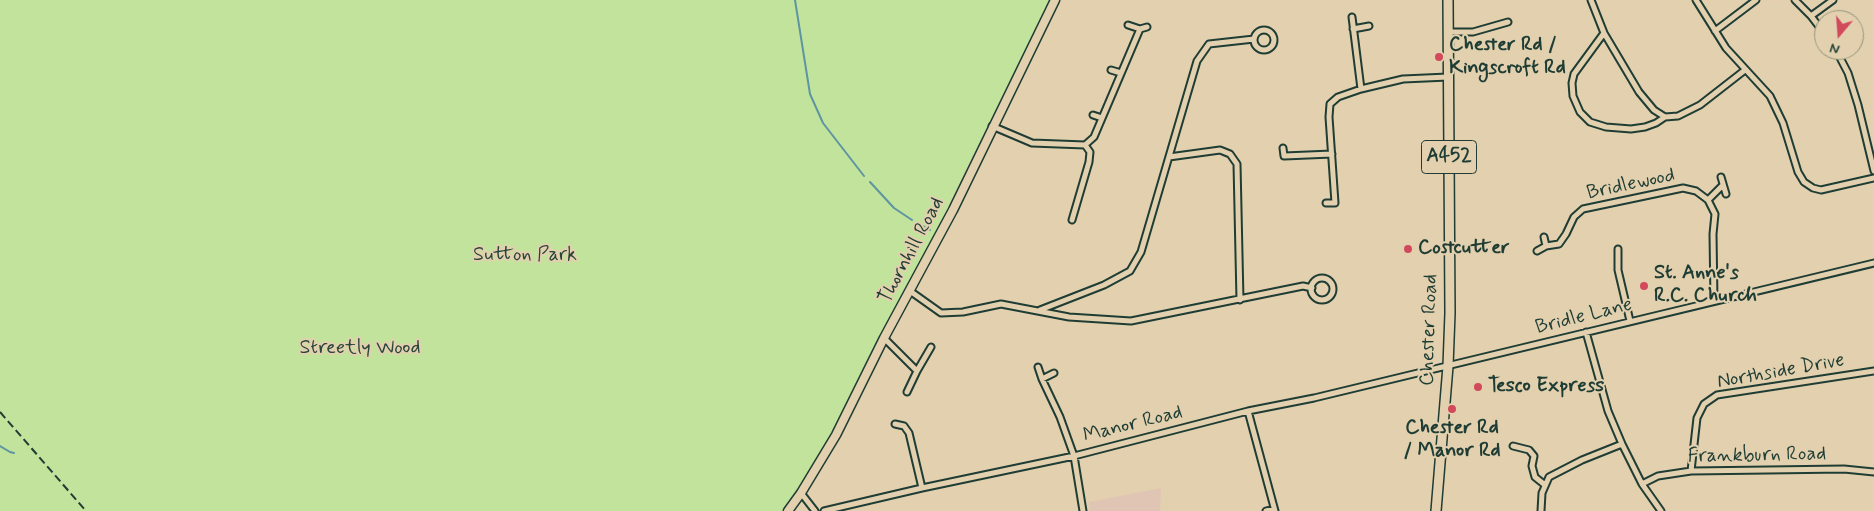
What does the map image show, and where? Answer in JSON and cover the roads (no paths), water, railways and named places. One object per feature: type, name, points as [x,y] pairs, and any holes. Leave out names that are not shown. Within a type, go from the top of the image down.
[{"type":"highway","name":"Chester Road","points":[[1436,511],[1448,366],[1450,236],[1448,0]]},
{"type":"main road","name":"Thornhill Road","points":[[788,511],[836,435],[884,338],[953,210],[1054,0]]},
{"type":"street","points":[[1590,0],[1604,33],[1639,92],[1654,110],[1665,117]]},
{"type":"street","points":[[1696,0],[1726,48],[1770,96],[1784,124],[1798,172],[1804,182],[1813,188],[1821,190],[1874,178]]},
{"type":"street","points":[[1715,31],[1756,0]]},
{"type":"street","points":[[1796,0],[1814,20]]},
{"type":"street","points":[[1811,16],[1833,0]]},
{"type":"street","points":[[1352,17],[1361,89]]},
{"type":"street","points":[[1448,32],[1473,32],[1508,22]]},
{"type":"street","points":[[1128,25],[1140,29],[1147,28]]},
{"type":"street","points":[[1354,29],[1369,26]]},
{"type":"street","points":[[992,126],[1032,143],[1086,145],[1094,137],[1140,29]]},
{"type":"street","points":[[1263,29],[1269,30],[1274,35],[1275,40],[1272,47],[1265,50],[1256,46],[1254,39],[1257,32],[1263,29]]},
{"type":"street","points":[[1604,33],[1574,74],[1572,84],[1580,112],[1590,122],[1606,127],[1645,127],[1656,124],[1665,117],[1678,116],[1700,105],[1745,70]]},
{"type":"street","points":[[1039,311],[1104,285],[1130,271],[1141,252],[1197,61],[1209,44],[1254,39]]},
{"type":"street","points":[[1841,60],[1853,89],[1874,171]]},
{"type":"street","points":[[1111,70],[1121,73]]},
{"type":"street","points":[[1326,203],[1335,203],[1330,104],[1338,96],[1361,89],[1403,80],[1448,77]]},
{"type":"street","points":[[1093,115],[1102,118]]},
{"type":"street","points":[[1072,220],[1089,162],[1090,152],[1086,145]]},
{"type":"street","points":[[1283,148],[1284,156],[1332,154]]},
{"type":"street","points":[[1169,157],[1220,150],[1230,154],[1237,164],[1240,300]]},
{"type":"street","points":[[1721,177],[1726,194]]},
{"type":"street","points":[[1714,301],[1713,234],[1715,214],[1708,200],[1723,185]]},
{"type":"street","name":"Bridlewood","points":[[1536,250],[1559,244],[1574,217],[1584,210],[1682,188],[1696,191],[1708,200]]},
{"type":"street","points":[[1071,195],[1078,197]]},
{"type":"street","points":[[1544,237],[1546,246]]},
{"type":"street","points":[[1618,249],[1618,270],[1630,321]]},
{"type":"street","name":"Bridle Lane","points":[[1448,366],[1874,263]]},
{"type":"street","points":[[1321,278],[1330,281],[1333,291],[1328,298],[1320,299],[1314,295],[1312,288],[1313,282],[1321,278]]},
{"type":"street","points":[[910,291],[941,313],[963,312],[1001,304],[1069,317],[1130,321],[1303,286],[1312,288]]},
{"type":"street","points":[[1586,332],[1608,411],[1642,484],[1661,511]]},
{"type":"street","points":[[884,338],[917,371]]},
{"type":"street","points":[[907,392],[930,347]]},
{"type":"street","name":"Manor Road","points":[[827,511],[922,488],[1074,456],[1248,411],[1314,398],[1448,366]]},
{"type":"street","points":[[1038,367],[1060,417],[1074,456],[1083,511]]},
{"type":"street","name":"Northside Drive","points":[[1691,471],[1697,418],[1704,404],[1717,395],[1874,371]]},
{"type":"street","points":[[1042,379],[1054,373]]},
{"type":"street","points":[[1248,411],[1274,510],[1266,511]]},
{"type":"street","points":[[896,424],[904,426],[909,433],[922,488]]},
{"type":"street","points":[[1541,511],[1542,493],[1549,477],[1582,460],[1622,444]]},
{"type":"street","points":[[1513,446],[1529,450],[1534,456],[1532,466],[1534,476],[1545,485]]},
{"type":"street","name":"Frankburn Road","points":[[1642,484],[1658,476],[1691,471],[1844,469],[1874,472]]},
{"type":"street","points":[[801,493],[815,511]]},
{"type":"waterway","points":[[795,0],[810,94],[823,123],[864,176]]},
{"type":"waterway","points":[[870,182],[894,208],[912,220]]},
{"type":"waterway","points":[[923,226],[930,230]]},
{"type":"waterway","points":[[0,446],[14,453]]},
{"type":"railway","points":[[0,412],[86,511]]},
{"type":"place","name":"Chester Rd / Kingscroft Rd","points":[[1439,57]]},
{"type":"place","name":"Costcutter","points":[[1408,249]]},
{"type":"place","name":"St. Anne's R.C. Church","points":[[1644,286]]},
{"type":"place","name":"Tesco Express","points":[[1478,387]]},
{"type":"place","name":"Chester Rd / Manor Rd","points":[[1452,409]]},
{"type":"park label","name":"Sutton Park","points":[[525,256]]},
{"type":"park label","name":"Streetly Wood","points":[[360,349]]}]
